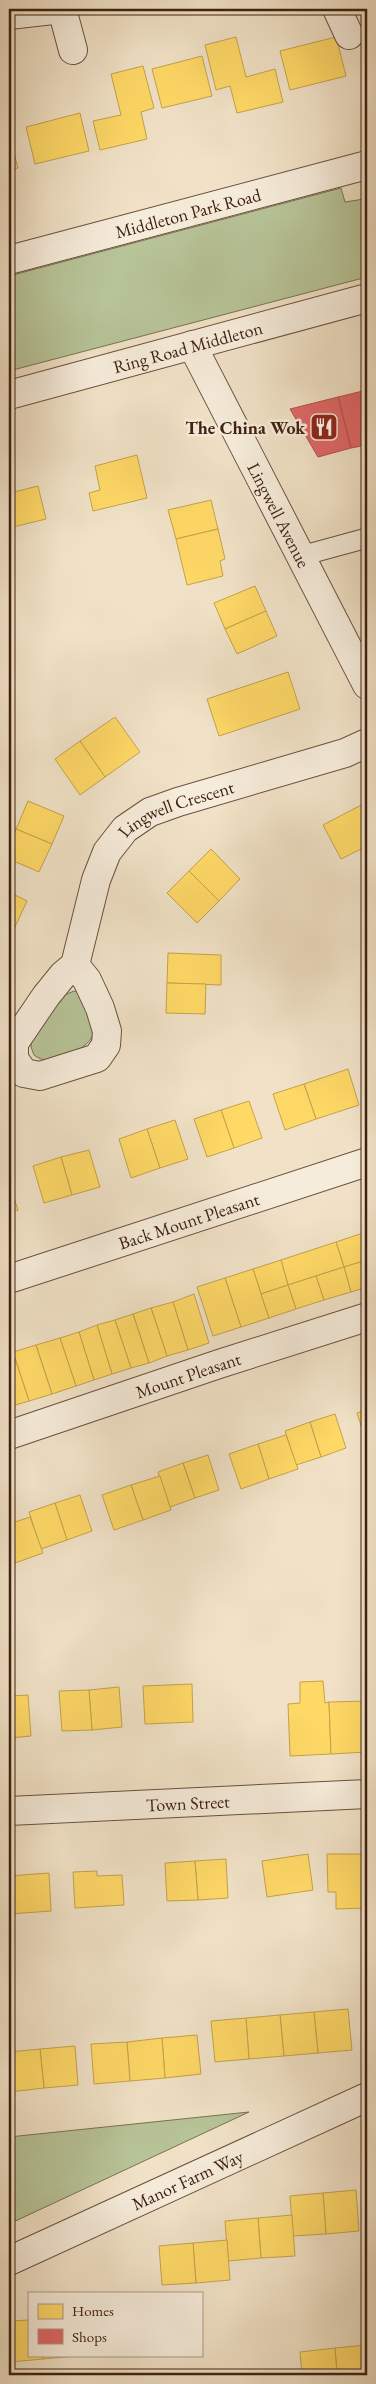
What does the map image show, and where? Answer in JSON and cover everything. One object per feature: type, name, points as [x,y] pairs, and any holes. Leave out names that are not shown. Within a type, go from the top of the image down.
[{"type":"street","points":[[9,15],[62,9],[73,50]]},
{"type":"street","points":[[337,9],[349,35]]},
{"type":"street","name":"Middleton Park Road","points":[[9,260],[367,165]]},
{"type":"street","name":"Ring Road Middleton","points":[[9,395],[367,298]]},
{"type":"street","name":"Lingwell Avenue","points":[[192,345],[367,685]]},
{"type":"street","name":"Lingwell Crescent","points":[[75,965],[96,880],[107,852],[125,829],[150,812],[178,802],[345,753],[367,743]]},
{"type":"street","name":"Back Mount Pleasant","points":[[9,1279],[367,1162]]},
{"type":"street","name":"Mount Pleasant","points":[[9,1435],[219,1364],[367,1317]]},
{"type":"street","name":"Town Street","points":[[9,1811],[367,1794]]},
{"type":"street","name":"Manor Farm Way","points":[[9,2261],[367,2097]]},
{"type":"lane","points":[[301,556],[367,538]]},
{"type":"green space","points":[[341,188],[345,202],[364,199],[367,213],[367,277],[9,371],[9,276]]},
{"type":"green space","points":[[74,991],[79,992],[83,996],[90,1015],[93,1034],[91,1039],[81,1048],[60,1057],[48,1060],[37,1057],[34,1055],[31,1047],[32,1039],[62,996]]},
{"type":"green space","points":[[249,2112],[9,2224],[9,2137]]},
{"type":"building: Homes","points":[[236,37],[246,77],[275,69],[283,102],[237,113],[230,86],[216,90],[205,45]]},
{"type":"building: Homes","points":[[336,37],[346,76],[290,90],[280,51]]},
{"type":"building: Homes","points":[[202,56],[212,96],[162,108],[152,69]]},
{"type":"building: Homes","points":[[143,66],[154,108],[141,112],[147,139],[100,150],[93,121],[121,115],[111,74]]},
{"type":"building: Homes","points":[[80,113],[89,151],[35,164],[26,127]]},
{"type":"building: Homes","points":[[9,135],[18,168],[9,170]]},
{"type":"building: Homes","points":[[137,455],[147,498],[93,511],[89,493],[100,490],[95,466]]},
{"type":"building: Homes","points":[[38,486],[46,519],[9,528],[9,489],[10,493]]},
{"type":"building: Homes","points":[[211,500],[218,529],[176,539],[168,510]]},
{"type":"building: Homes","points":[[218,529],[225,559],[220,561],[223,576],[187,585],[176,539]]},
{"type":"building: Homes","points":[[255,586],[266,611],[225,629],[214,603]]},
{"type":"building: Homes","points":[[266,611],[277,636],[237,654],[225,629]]},
{"type":"building: Homes","points":[[288,672],[300,709],[219,736],[207,699]]},
{"type":"building: Homes","points":[[115,717],[140,752],[105,777],[80,741]]},
{"type":"building: Homes","points":[[80,741],[105,777],[80,795],[55,759]]},
{"type":"building: Homes","points":[[28,801],[64,816],[52,844],[16,829]]},
{"type":"building: Homes","points":[[367,802],[367,846],[341,859],[323,825]]},
{"type":"building: Homes","points":[[16,829],[52,844],[39,872],[9,859],[9,847]]},
{"type":"building: Homes","points":[[211,849],[240,879],[219,901],[189,871]]},
{"type":"building: Homes","points":[[189,871],[219,901],[197,923],[167,893]]},
{"type":"building: Homes","points":[[9,892],[27,901],[14,929],[9,927]]},
{"type":"building: Homes","points":[[168,953],[221,955],[221,985],[167,983]]},
{"type":"building: Homes","points":[[167,983],[206,984],[205,1014],[166,1013]]},
{"type":"building: Homes","points":[[348,1069],[359,1105],[316,1119],[304,1084]]},
{"type":"building: Homes","points":[[304,1084],[316,1119],[285,1130],[273,1094]]},
{"type":"building: Homes","points":[[249,1101],[262,1138],[234,1148],[221,1110]]},
{"type":"building: Homes","points":[[221,1110],[234,1148],[207,1157],[194,1119]]},
{"type":"building: Homes","points":[[175,1120],[188,1159],[160,1168],[147,1129]]},
{"type":"building: Homes","points":[[147,1129],[160,1168],[131,1178],[119,1139]]},
{"type":"building: Homes","points":[[89,1150],[100,1187],[72,1195],[61,1157]]},
{"type":"building: Homes","points":[[61,1157],[72,1195],[44,1203],[33,1166]]},
{"type":"building: Homes","points":[[9,1183],[18,1210],[9,1214]]},
{"type":"building: Homes","points":[[363,1233],[367,1246],[367,1260],[344,1267],[336,1242]]},
{"type":"building: Homes","points":[[336,1242],[344,1267],[288,1285],[281,1260]]},
{"type":"building: Homes","points":[[281,1260],[288,1285],[261,1294],[253,1269]]},
{"type":"building: Homes","points":[[367,1260],[367,1287],[351,1292],[344,1267]]},
{"type":"building: Homes","points":[[344,1267],[351,1292],[324,1300],[316,1276]]},
{"type":"building: Homes","points":[[253,1269],[269,1318],[241,1327],[225,1278]]},
{"type":"building: Homes","points":[[316,1276],[324,1300],[296,1309],[288,1285]]},
{"type":"building: Homes","points":[[225,1278],[241,1327],[213,1336],[197,1287]]},
{"type":"building: Homes","points":[[288,1285],[296,1309],[269,1318],[261,1294]]},
{"type":"building: Homes","points":[[194,1294],[209,1343],[188,1350],[173,1302]]},
{"type":"building: Homes","points":[[173,1302],[188,1350],[167,1356],[151,1308]]},
{"type":"building: Homes","points":[[151,1308],[167,1356],[149,1363],[133,1314]]},
{"type":"building: Homes","points":[[133,1314],[149,1363],[131,1368],[115,1320]]},
{"type":"building: Homes","points":[[115,1320],[131,1368],[112,1374],[97,1325]]},
{"type":"building: Homes","points":[[97,1325],[112,1374],[94,1380],[79,1332]]},
{"type":"building: Homes","points":[[79,1332],[94,1380],[76,1386],[60,1338]]},
{"type":"building: Homes","points":[[60,1338],[76,1386],[52,1394],[36,1345]]},
{"type":"building: Homes","points":[[36,1345],[52,1394],[29,1401],[13,1352]]},
{"type":"building: Homes","points":[[13,1352],[29,1401],[9,1407],[9,1354]]},
{"type":"building: Homes","points":[[367,1410],[367,1444],[357,1413]]},
{"type":"building: Homes","points":[[335,1414],[346,1448],[321,1457],[310,1422]]},
{"type":"building: Homes","points":[[310,1422],[321,1457],[296,1465],[285,1431]]},
{"type":"building: Homes","points":[[286,1435],[298,1469],[269,1479],[258,1444]]},
{"type":"building: Homes","points":[[258,1444],[269,1479],[241,1489],[229,1454]]},
{"type":"building: Homes","points":[[208,1455],[219,1490],[195,1498],[183,1463]]},
{"type":"building: Homes","points":[[183,1463],[195,1498],[170,1507],[158,1472]]},
{"type":"building: Homes","points":[[160,1476],[171,1510],[143,1520],[131,1485]]},
{"type":"building: Homes","points":[[131,1485],[143,1520],[114,1530],[102,1495]]},
{"type":"building: Homes","points":[[80,1495],[92,1531],[67,1540],[55,1503]]},
{"type":"building: Homes","points":[[55,1503],[67,1540],[41,1549],[29,1512]]},
{"type":"building: Homes","points":[[30,1517],[43,1553],[15,1563],[9,1544],[9,1524]]},
{"type":"building: Homes","points":[[9,1544],[15,1563],[9,1565]]},
{"type":"building: Homes","points":[[323,1681],[325,1703],[329,1702],[331,1754],[290,1756],[288,1704],[300,1703],[300,1682]]},
{"type":"building: Homes","points":[[192,1684],[193,1722],[145,1724],[143,1686]]},
{"type":"building: Homes","points":[[119,1687],[122,1727],[92,1730],[89,1690]]},
{"type":"building: Homes","points":[[89,1690],[92,1730],[62,1731],[59,1691]]},
{"type":"building: Homes","points":[[28,1695],[31,1736],[9,1738],[9,1696]]},
{"type":"building: Homes","points":[[367,1701],[367,1752],[331,1754],[329,1702]]},
{"type":"building: Homes","points":[[308,1854],[313,1890],[267,1897],[262,1861]]},
{"type":"building: Homes","points":[[327,1854],[367,1854],[367,1908],[336,1909],[336,1892],[328,1892]]},
{"type":"building: Homes","points":[[226,1859],[228,1898],[198,1900],[195,1861]]},
{"type":"building: Homes","points":[[195,1861],[198,1900],[167,1901],[165,1863]]},
{"type":"building: Homes","points":[[97,1871],[97,1876],[122,1875],[124,1905],[75,1908],[73,1872]]},
{"type":"building: Homes","points":[[49,1873],[51,1911],[9,1914],[9,1876]]},
{"type":"building: Homes","points":[[348,2009],[352,2050],[318,2053],[314,2012]]},
{"type":"building: Homes","points":[[314,2012],[318,2053],[284,2056],[280,2015]]},
{"type":"building: Homes","points":[[280,2015],[284,2056],[249,2059],[246,2018]]},
{"type":"building: Homes","points":[[246,2018],[249,2059],[215,2062],[211,2021]]},
{"type":"building: Homes","points":[[197,2035],[201,2074],[165,2078],[162,2038]]},
{"type":"building: Homes","points":[[162,2038],[165,2078],[130,2081],[127,2042]]},
{"type":"building: Homes","points":[[127,2042],[130,2081],[94,2084],[91,2044]]},
{"type":"building: Homes","points":[[75,2046],[78,2085],[44,2088],[40,2049]]},
{"type":"building: Homes","points":[[40,2049],[44,2088],[10,2092],[9,2052]]},
{"type":"building: Homes","points":[[356,2190],[359,2231],[326,2234],[323,2193]]},
{"type":"building: Homes","points":[[323,2193],[326,2234],[293,2236],[290,2196]]},
{"type":"building: Homes","points":[[292,2215],[295,2256],[261,2258],[258,2218]]},
{"type":"building: Homes","points":[[258,2218],[261,2258],[228,2261],[225,2221]]},
{"type":"building: Homes","points":[[227,2240],[230,2280],[196,2283],[193,2243]]},
{"type":"building: Homes","points":[[193,2243],[196,2283],[162,2285],[159,2246]]},
{"type":"building: Homes","points":[[28,2320],[28,2356],[43,2356],[43,2359],[10,2362],[9,2321]]},
{"type":"building: Homes","points":[[367,2345],[367,2375],[337,2375],[335,2348]]},
{"type":"building: Homes","points":[[335,2348],[337,2375],[302,2375],[300,2352]]},
{"type":"building: Homes","points":[[43,2356],[76,2356],[43,2359]]},
{"type":"building: Shops","points":[[367,390],[367,445],[351,448],[338,397]]},
{"type":"building: Shops","points":[[338,397],[351,448],[318,457],[290,409]]},
{"type":"place","name":"The China Wok","points":[[324,427]]}]
